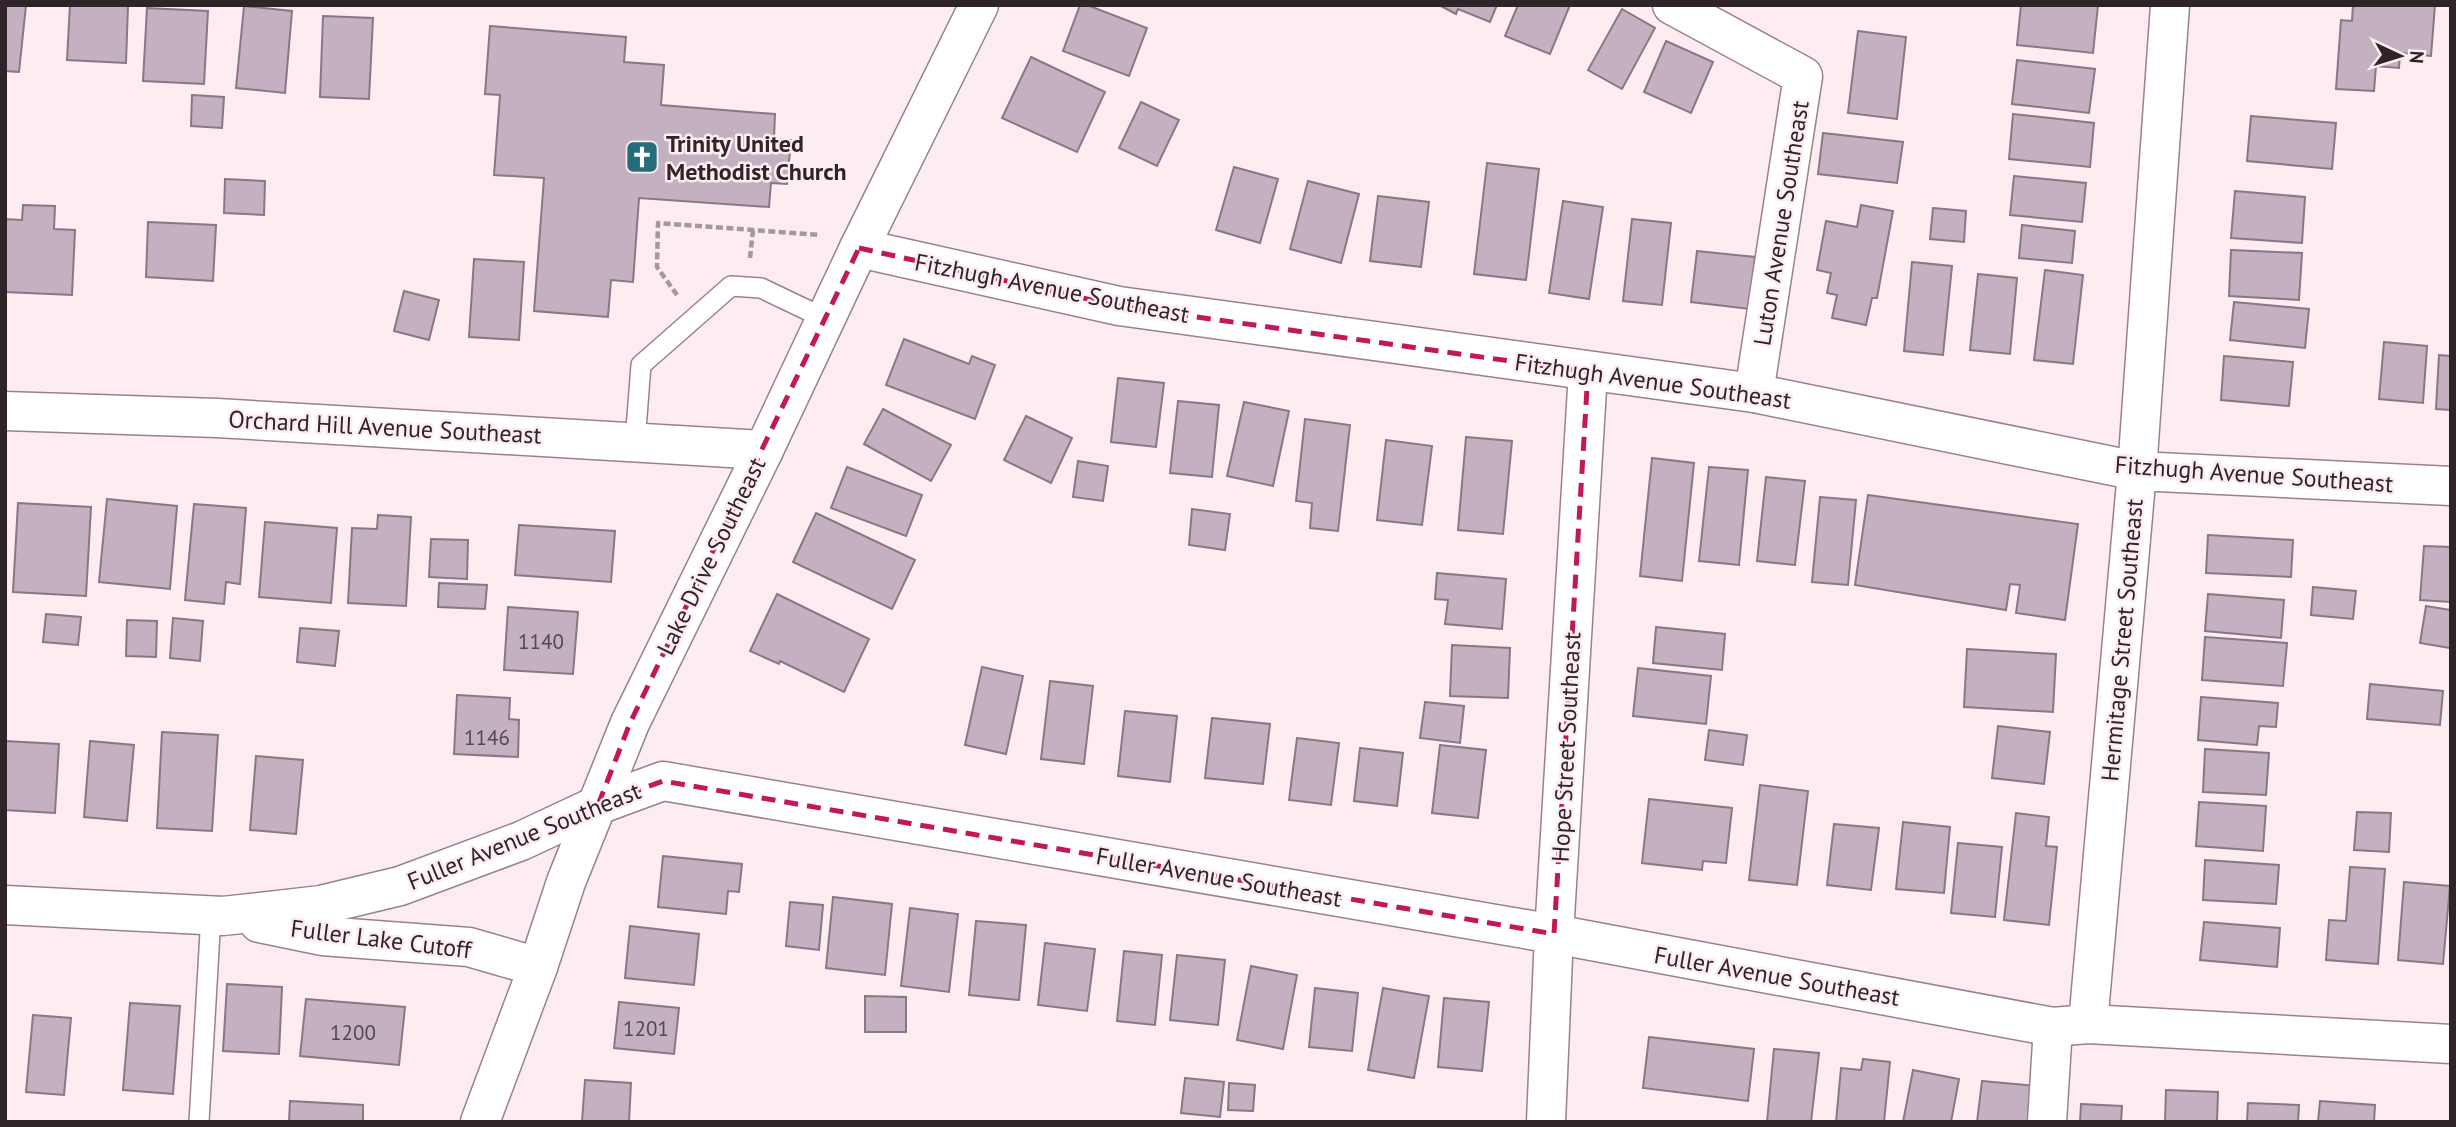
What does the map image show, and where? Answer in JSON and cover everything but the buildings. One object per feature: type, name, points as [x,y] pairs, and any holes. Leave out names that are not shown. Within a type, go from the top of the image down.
[{"type":"street","name":"Lake Drive Southeast","points":[[480,1122],[538,967],[566,882],[630,723],[979,5]]},
{"type":"street","name":"Luton Avenue Southeast","points":[[1672,5],[1803,76],[1755,393]]},
{"type":"street","name":"Hermitage Street Southeast","points":[[2047,1122],[2071,1025],[2137,471],[2170,5]]},
{"type":"street","name":"Fitzhugh Avenue Southeast","points":[[859,248],[1119,306],[1755,393],[2137,471],[2451,486]]},
{"type":"street","name":"Hope Street Southeast","points":[[1546,1122],[1588,372]]},
{"type":"street","name":"Orchard Hill Avenue Southeast","points":[[5,411],[217,418],[764,450]]},
{"type":"street","name":"Fuller Avenue Southeast","points":[[5,905],[217,915],[321,905],[400,886],[521,841],[597,805],[663,781],[2071,1025],[2451,1044]]},
{"type":"street","name":"Fuller Lake Cutoff","points":[[217,915],[322,936],[469,947],[538,967]]},
{"type":"lane","points":[[635,442],[640,365],[731,286],[761,288],[826,319]]},
{"type":"lane","points":[[200,1122],[217,915]]},
{"type":"path","points":[[696,316],[657,267],[659,223],[820,235]]},
{"type":"highlighted area","points":[[859,248],[1119,306],[1588,372],[1554,934],[663,781],[598,805],[630,723]]},
{"type":"place","name":"Trinity United Methodist Church","points":[[642,157]]}]
